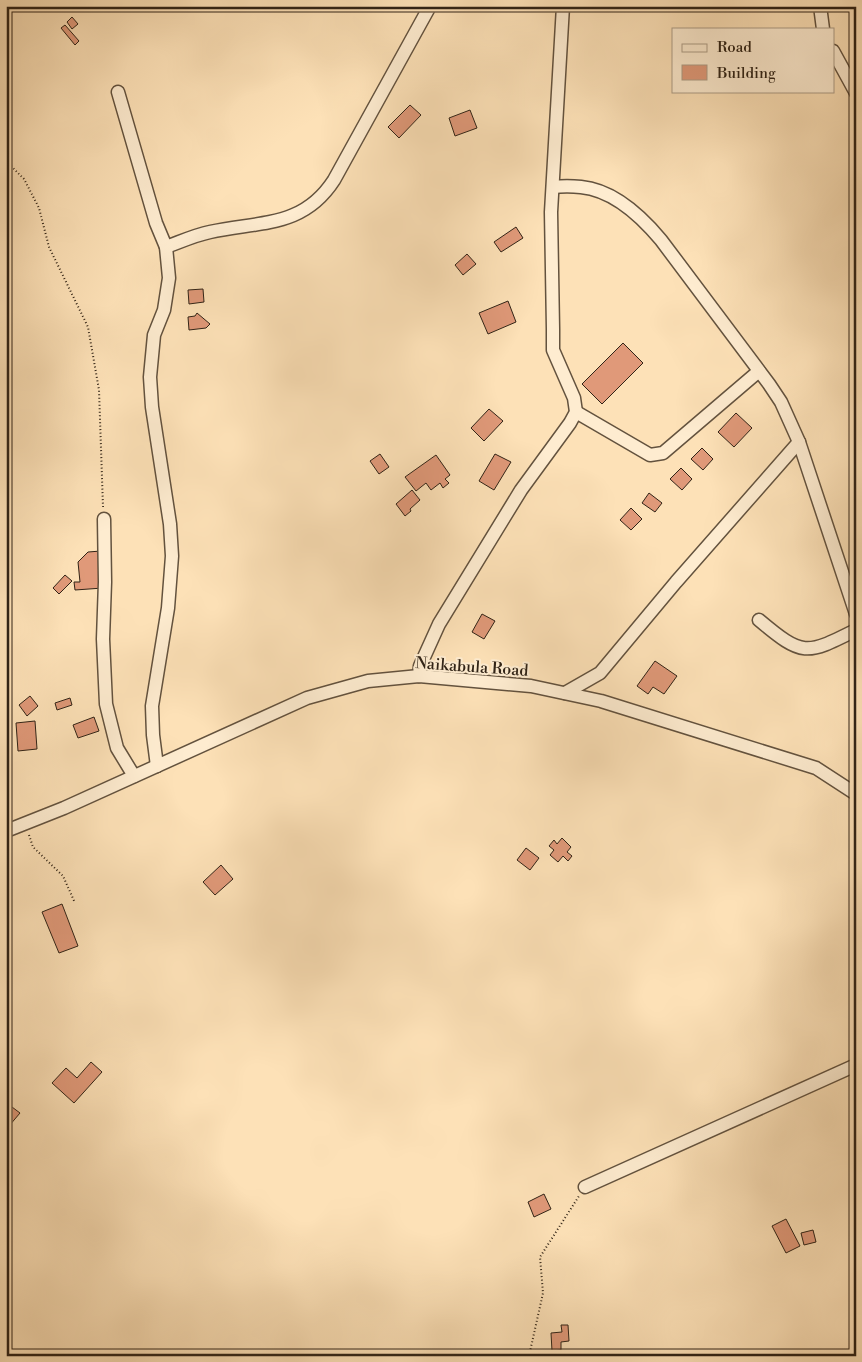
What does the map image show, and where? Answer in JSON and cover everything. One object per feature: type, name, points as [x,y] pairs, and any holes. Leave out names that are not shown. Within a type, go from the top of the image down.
[{"type":"street","points":[[166,247],[208,232],[285,219],[304,211],[321,198],[334,180],[430,6]]},
{"type":"street","points":[[419,676],[420,666],[439,624],[521,490],[576,412],[574,398],[553,350],[551,212],[562,6]]},
{"type":"street","points":[[820,6],[823,28]]},
{"type":"street","points":[[834,53],[856,93]]},
{"type":"street","points":[[118,92],[156,223],[166,247],[168,289],[164,310],[154,336],[150,377],[152,407],[170,524],[172,556],[168,608],[152,706],[152,735],[157,766]]},
{"type":"street","points":[[553,187],[582,187],[599,191],[636,214],[661,240],[781,402],[799,442],[856,614]]},
{"type":"street","points":[[576,412],[638,449],[650,454],[663,453],[759,371]]},
{"type":"street","points":[[565,693],[600,673],[676,582],[799,442]]},
{"type":"street","points":[[104,519],[105,582],[103,639],[106,704],[117,748],[134,776]]},
{"type":"street","points":[[759,620],[795,646],[806,650],[830,643],[856,630]]},
{"type":"street","name":"Naikabula Road","points":[[6,832],[307,698],[368,681],[419,676],[531,686],[601,701],[816,768],[856,794]]},
{"type":"street","points":[[585,1187],[856,1065]]},
{"type":"path","points":[[6,161],[24,179],[39,208],[49,247],[88,327],[99,390],[104,519]]},
{"type":"path","points":[[26,824],[33,847],[63,876],[74,904]]},
{"type":"path","points":[[529,1356],[543,1293],[540,1258],[585,1187]]},
{"type":"building","points":[[72,17],[78,24],[72,29],[67,22]]},
{"type":"building","points":[[65,25],[79,41],[75,45],[61,28]]},
{"type":"building","points":[[410,105],[421,115],[399,138],[388,127]]},
{"type":"building","points":[[470,110],[477,128],[455,136],[449,118]]},
{"type":"building","points":[[516,227],[523,238],[501,252],[494,242]]},
{"type":"building","points":[[467,254],[476,264],[463,275],[455,265]]},
{"type":"building","points":[[203,289],[204,302],[189,304],[188,290]]},
{"type":"building","points":[[508,301],[516,322],[488,334],[479,313]]},
{"type":"building","points":[[197,313],[210,324],[206,328],[189,330],[188,317],[195,316]]},
{"type":"building","points":[[623,343],[643,363],[602,404],[582,384]]},
{"type":"building","points":[[489,409],[503,421],[484,441],[471,428]]},
{"type":"building","points":[[736,413],[752,428],[734,447],[718,432]]},
{"type":"building","points":[[702,448],[713,459],[703,470],[691,459]]},
{"type":"building","points":[[380,454],[389,467],[379,474],[370,461]]},
{"type":"building","points":[[495,454],[511,462],[494,490],[479,481]]},
{"type":"building","points":[[436,455],[450,475],[445,479],[449,483],[443,488],[440,483],[431,490],[426,483],[416,491],[405,477]]},
{"type":"building","points":[[681,468],[692,479],[682,490],[670,479]]},
{"type":"building","points":[[412,490],[420,500],[405,516],[396,504]]},
{"type":"building","points":[[649,493],[662,503],[655,512],[642,503]]},
{"type":"building","points":[[631,508],[642,519],[631,530],[620,520]]},
{"type":"building","points":[[101,551],[103,588],[75,590],[74,582],[80,582],[78,562],[88,552]]},
{"type":"building","points":[[65,575],[72,581],[59,594],[53,588]]},
{"type":"building","points":[[482,614],[495,621],[484,639],[472,632]]},
{"type":"building","points":[[655,661],[677,676],[664,694],[653,687],[648,694],[637,686]]},
{"type":"building","points":[[30,696],[38,706],[27,716],[19,705]]},
{"type":"building","points":[[70,698],[72,705],[57,710],[55,703]]},
{"type":"building","points":[[94,717],[99,731],[78,738],[73,725]]},
{"type":"building","points":[[35,721],[37,749],[18,751],[16,723]]},
{"type":"building","points":[[562,838],[571,847],[567,852],[572,856],[568,861],[563,856],[558,862],[550,855],[554,850],[549,846],[554,840],[557,844]]},
{"type":"building","points":[[526,848],[539,858],[530,870],[517,860]]},
{"type":"building","points":[[221,865],[233,879],[215,895],[203,882]]},
{"type":"building","points":[[62,904],[78,946],[59,953],[42,912]]},
{"type":"building","points":[[91,1062],[102,1072],[74,1103],[52,1083],[66,1068],[77,1078]]},
{"type":"building","points":[[12,1107],[20,1113],[9,1126],[6,1123],[6,1110],[8,1111]]},
{"type":"building","points":[[544,1194],[551,1209],[534,1217],[528,1202]]},
{"type":"building","points":[[786,1219],[800,1246],[786,1253],[772,1226]]},
{"type":"building","points":[[813,1230],[816,1242],[804,1245],[801,1233]]},
{"type":"building","points":[[561,1325],[568,1325],[569,1341],[561,1342],[561,1350],[552,1351],[551,1333],[562,1332]]}]
